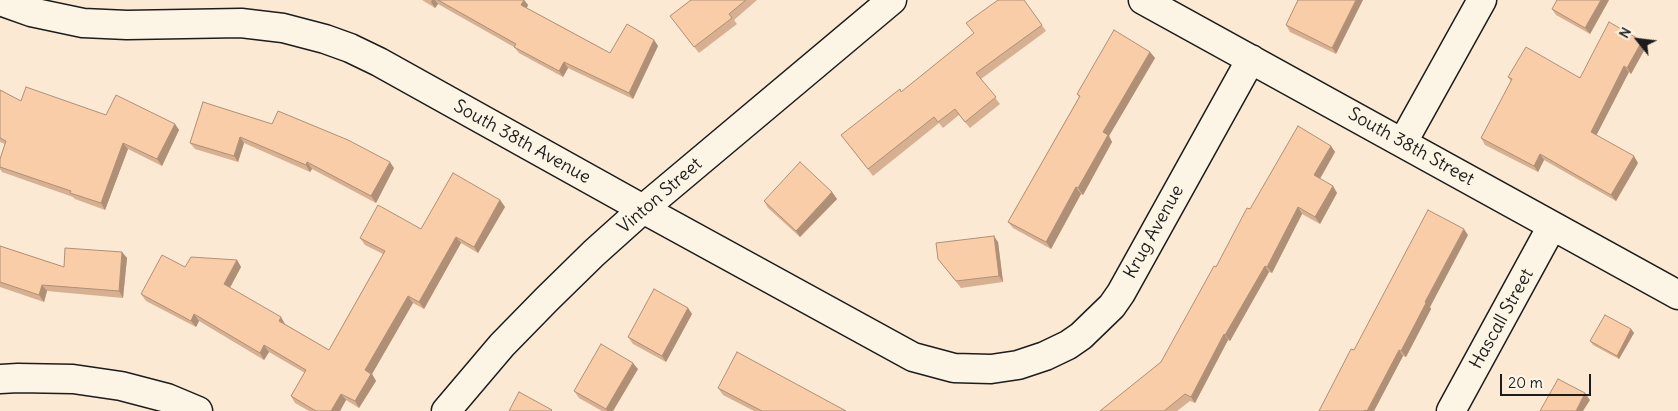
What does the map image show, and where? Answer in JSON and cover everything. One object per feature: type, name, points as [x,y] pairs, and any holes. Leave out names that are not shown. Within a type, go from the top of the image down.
[{"type":"street","name":"Vinton Street","points":[[446,411],[502,345],[547,299],[643,209],[892,0]]},
{"type":"street","name":"South 38th Street","points":[[1143,0],[1678,295]]},
{"type":"street","points":[[1403,142],[1482,0]]},
{"type":"street","name":"South 38th Avenue","points":[[0,1],[31,12],[83,22],[126,25],[241,23],[283,28],[325,39],[350,48],[379,62],[913,356],[954,368],[991,369],[1018,365]]},
{"type":"street","name":"Krug Avenue","points":[[1018,365],[1045,356],[1068,345],[1081,336],[1112,306],[1251,59]]},
{"type":"street","name":"Hascall Street","points":[[1451,411],[1552,226]]},
{"type":"street","points":[[0,379],[73,379],[121,386],[168,398],[198,411]]},
{"type":"building","points":[[438,0],[524,0],[521,5],[610,53],[627,24],[654,40],[629,93],[564,62],[559,71],[514,47],[516,44]]},
{"type":"building","points":[[691,0],[746,0],[729,14],[732,18],[694,47],[670,16]]},
{"type":"building","points":[[998,0],[1024,0],[1042,25],[976,73],[996,97],[965,122],[955,109],[938,122],[934,117],[868,169],[841,135],[900,89],[901,92],[974,33],[966,23]]},
{"type":"building","points":[[1298,0],[1356,0],[1332,48],[1286,25]]},
{"type":"building","points":[[1557,0],[1601,0],[1585,28],[1552,9]]},
{"type":"building","points":[[1609,22],[1642,41],[1627,68],[1624,66],[1591,132],[1634,156],[1611,195],[1540,154],[1534,166],[1481,138],[1512,79],[1508,77],[1526,47],[1580,78]]},
{"type":"building","points":[[1114,30],[1150,52],[1103,132],[1108,135],[1078,188],[1076,187],[1046,242],[1008,222],[1080,96],[1077,94]]},
{"type":"building","points":[[26,87],[106,115],[116,95],[175,124],[157,159],[123,143],[101,203],[0,167],[0,159],[6,141],[0,138],[0,90],[21,101]]},
{"type":"building","points":[[203,102],[272,124],[278,111],[348,140],[390,162],[371,196],[307,162],[306,165],[240,137],[234,156],[190,143]]},
{"type":"building","points":[[1298,126],[1331,146],[1314,175],[1333,186],[1315,217],[1298,207],[1267,267],[1265,266],[1224,334],[1191,397],[1185,394],[1164,411],[1100,411],[1161,362],[1214,266],[1216,267],[1247,208],[1250,209]]},
{"type":"building","points":[[800,162],[832,192],[796,231],[764,201]]},
{"type":"building","points":[[453,173],[500,200],[474,247],[456,237],[419,302],[408,296],[365,370],[371,374],[355,401],[341,394],[331,411],[316,411],[291,396],[306,370],[264,345],[260,353],[194,314],[191,321],[141,294],[162,255],[185,267],[191,257],[237,260],[224,284],[281,317],[279,321],[329,350],[385,251],[360,238],[378,205],[421,229]]},
{"type":"building","points":[[1428,210],[1464,229],[1401,351],[1399,350],[1367,411],[1319,411],[1351,349],[1354,350]]},
{"type":"building","points":[[994,236],[999,276],[956,281],[938,259],[936,243]]},
{"type":"building","points":[[0,246],[64,267],[65,248],[122,252],[119,291],[42,285],[39,295],[0,282]]},
{"type":"building","points":[[654,289],[688,308],[662,356],[628,337]]},
{"type":"building","points":[[1605,315],[1631,329],[1617,356],[1590,341]]},
{"type":"building","points":[[601,344],[633,363],[606,409],[574,391]]},
{"type":"building","points":[[737,352],[846,411],[762,411],[718,388]]},
{"type":"building","points":[[1558,379],[1585,393],[1576,411],[1540,411]]},
{"type":"building","points":[[519,392],[552,410],[509,411]]}]
